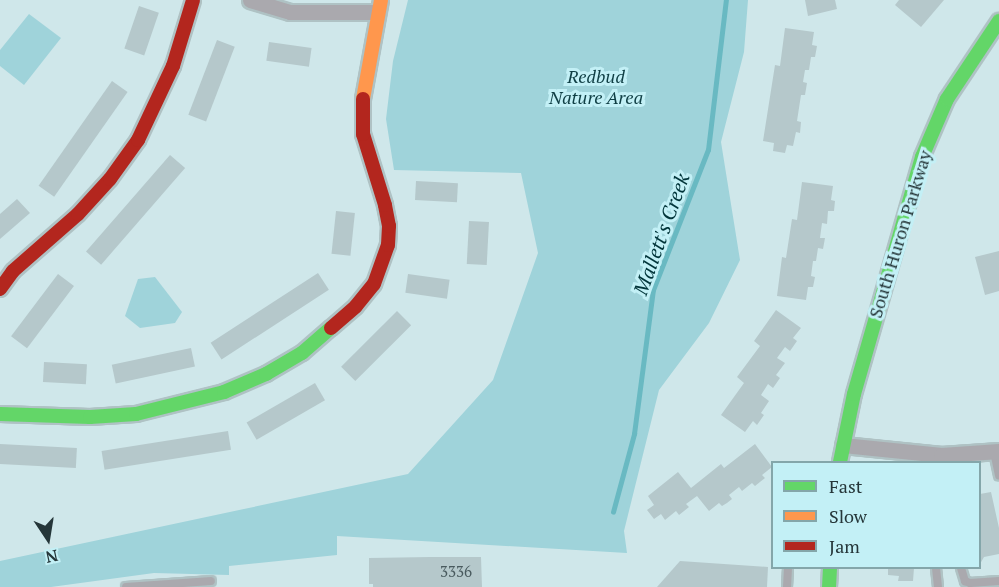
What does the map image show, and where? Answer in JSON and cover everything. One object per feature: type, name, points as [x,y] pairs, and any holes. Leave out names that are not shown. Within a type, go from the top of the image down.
[{"type":"street","points":[[0,289],[14,272],[78,214],[110,179],[138,140],[173,66],[193,0]]},
{"type":"street","points":[[0,414],[90,417],[136,414],[224,392],[266,374],[302,353],[356,306],[374,284],[388,245],[385,205],[369,159],[362,116],[364,82],[379,6],[290,12],[250,0]]},
{"type":"street","name":"South Huron Parkway","points":[[840,461],[857,383],[922,157],[947,99],[999,21]]},
{"type":"street","points":[[843,445],[921,458],[942,459],[996,452]]},
{"type":"street","points":[[830,569],[830,587]]},
{"type":"lane","points":[[996,452],[999,475]]},
{"type":"lane","points":[[787,587],[788,569]]},
{"type":"lane","points":[[936,569],[938,587]]},
{"type":"lane","points":[[961,569],[963,577],[970,583],[999,581]]},
{"type":"lane","points":[[126,587],[211,581]]},
{"type":"green space","name":"Redbud Nature Area","points":[[408,0],[748,0],[744,52],[721,142],[740,260],[709,323],[659,390],[624,531],[627,553],[337,536],[337,555],[229,566],[229,575],[154,573],[51,587],[0,587],[0,561],[408,474],[493,380],[538,253],[521,173],[394,170],[386,119],[393,61]]},
{"type":"green space","points":[[29,14],[61,38],[24,85],[0,66],[0,50]]},
{"type":"green space","points":[[155,277],[182,312],[175,323],[140,328],[125,316],[138,279]]},
{"type":"building","points":[[805,0],[835,0],[837,9],[808,16]]},
{"type":"building","points":[[899,0],[944,0],[921,27],[895,5]]},
{"type":"building","points":[[139,6],[159,13],[144,55],[124,49]]},
{"type":"building","points":[[785,28],[814,32],[812,45],[817,46],[815,57],[811,57],[809,70],[805,70],[803,82],[807,83],[805,95],[801,95],[797,121],[801,122],[800,133],[796,132],[793,146],[787,145],[785,153],[773,151],[774,143],[763,141],[775,65],[780,66]]},
{"type":"building","points":[[217,40],[235,47],[206,121],[188,115]]},
{"type":"building","points":[[269,42],[312,48],[309,67],[266,61]]},
{"type":"building","points":[[112,81],[128,92],[54,197],[39,186]]},
{"type":"building","points":[[170,155],[185,168],[101,265],[86,252]]},
{"type":"building","points":[[416,181],[458,183],[457,202],[415,200]]},
{"type":"building","points":[[802,182],[833,186],[831,200],[835,201],[834,211],[828,211],[827,224],[822,223],[820,238],[825,238],[823,249],[818,248],[816,261],[813,261],[811,276],[815,277],[813,287],[808,287],[806,300],[777,296],[782,257],[786,258],[792,219],[797,220]]},
{"type":"building","points":[[17,199],[30,213],[0,239],[0,214]]},
{"type":"building","points":[[336,211],[355,213],[350,256],[332,254]]},
{"type":"building","points":[[469,221],[489,222],[487,265],[467,264]]},
{"type":"building","points":[[999,251],[999,291],[985,295],[975,257]]},
{"type":"building","points":[[318,273],[329,290],[222,359],[211,343]]},
{"type":"building","points":[[58,274],[74,286],[27,348],[11,336]]},
{"type":"building","points":[[408,274],[450,280],[447,299],[405,293]]},
{"type":"building","points":[[776,310],[801,328],[793,338],[797,341],[790,351],[785,347],[777,358],[785,363],[776,375],[780,378],[773,388],[768,384],[761,395],[769,401],[761,413],[764,415],[757,425],[753,421],[745,432],[721,415],[744,383],[737,377],[760,346],[754,341]]},
{"type":"building","points":[[397,311],[411,325],[355,381],[341,367]]},
{"type":"building","points":[[191,348],[195,367],[116,383],[112,365]]},
{"type":"building","points":[[44,362],[87,364],[86,384],[43,382]]},
{"type":"building","points":[[315,383],[325,400],[257,440],[247,422]]},
{"type":"building","points":[[228,431],[231,450],[105,470],[102,451]]},
{"type":"building","points":[[0,444],[77,448],[76,468],[0,464]]},
{"type":"building","points":[[755,444],[771,466],[762,475],[765,478],[755,486],[752,483],[742,491],[739,487],[729,495],[732,499],[722,506],[719,503],[709,511],[697,496],[686,504],[689,507],[679,515],[676,511],[665,520],[661,514],[654,519],[647,510],[654,505],[648,496],[678,472],[691,488],[721,464],[724,468]]},
{"type":"building","points":[[991,492],[999,528],[999,554],[984,557],[981,562],[981,494]]},
{"type":"building","points":[[481,557],[482,587],[373,587],[373,584],[369,584],[369,558]]},
{"type":"building","points":[[680,561],[768,567],[767,587],[657,587]]},
{"type":"building","points":[[888,569],[914,569],[913,581],[898,581],[899,576],[888,575]]},
{"type":"waterway","name":"Mallett's Creek","points":[[613,512],[634,434],[653,290],[708,150],[726,0]]},
{"type":"traffic: fast","points":[[840,461],[854,394],[922,157],[947,99],[999,21]]},
{"type":"traffic: fast","points":[[0,414],[90,417],[136,414],[224,392],[266,374],[302,353],[331,328]]},
{"type":"traffic: fast","points":[[829,587],[830,569]]},
{"type":"traffic: slow","points":[[363,99],[381,0]]},
{"type":"traffic: jam","points":[[0,289],[13,271],[78,214],[110,179],[138,140],[173,66],[193,0]]},
{"type":"traffic: jam","points":[[331,328],[356,306],[374,284],[388,245],[389,226],[385,205],[363,134],[363,99]]}]
